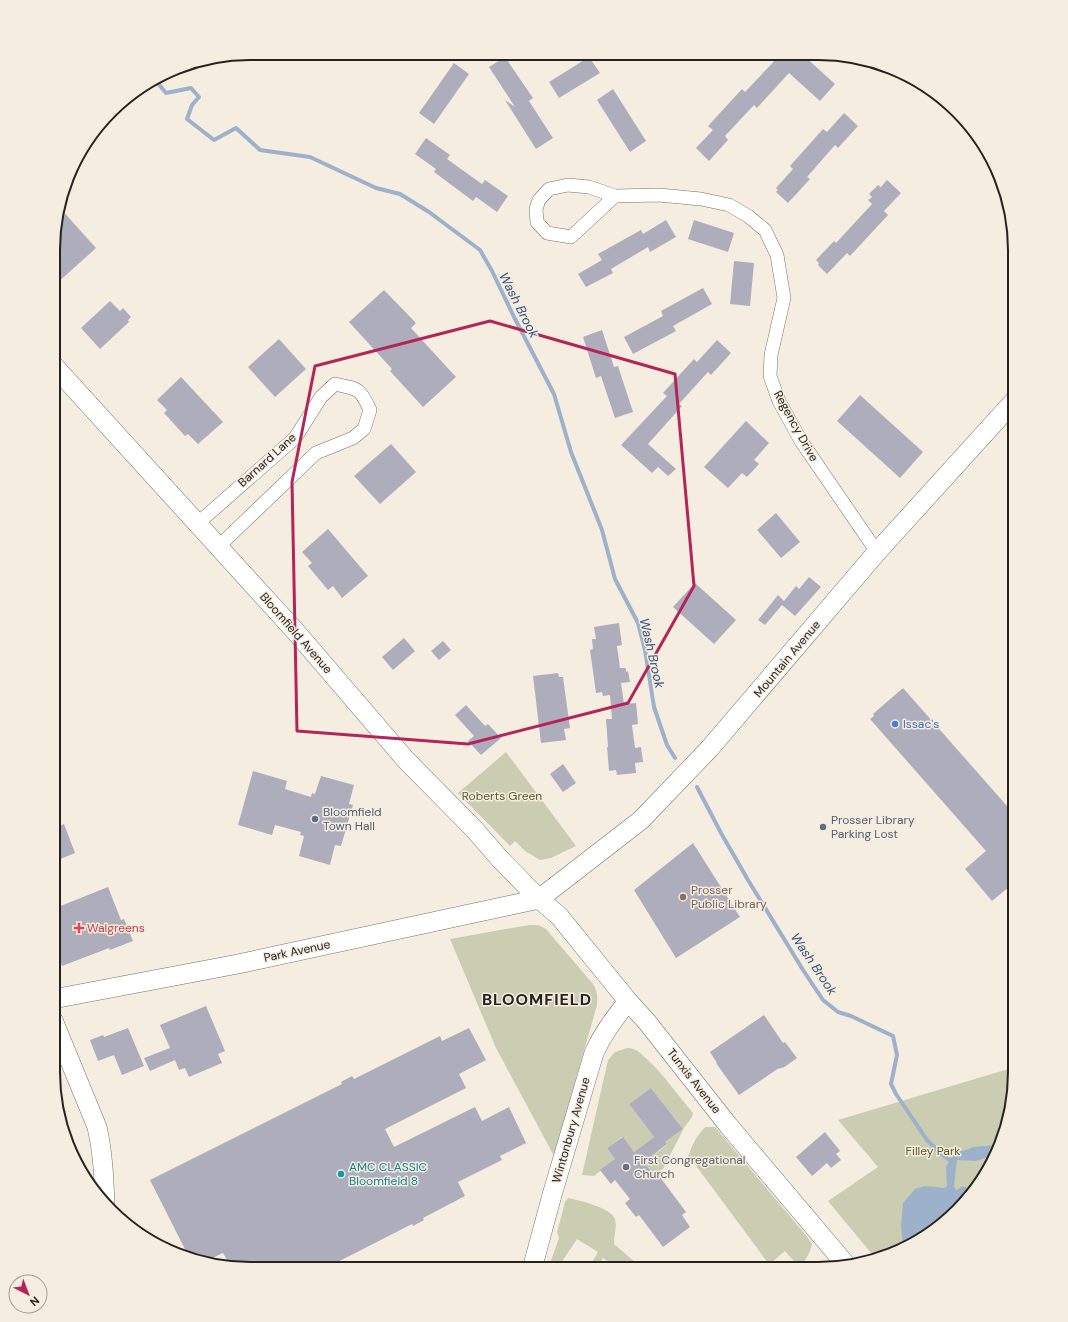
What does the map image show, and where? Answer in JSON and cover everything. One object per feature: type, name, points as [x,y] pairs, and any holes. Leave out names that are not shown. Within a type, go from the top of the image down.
[{"type":"main road","name":"Bloomfield Avenue","points":[[60,373],[296,632],[405,759],[539,899]]},
{"type":"main road","name":"Mountain Avenue","points":[[539,899],[641,820],[710,748],[877,552],[1008,408]]},
{"type":"main road","name":"Park Avenue","points":[[60,998],[238,964],[539,899]]},
{"type":"main road","name":"Tunxis Avenue","points":[[539,899],[559,916],[628,1001],[647,1022],[728,1125],[842,1260]]},
{"type":"main road","name":"Wintonbury Avenue","points":[[534,1262],[594,1053],[600,1039],[628,1001]]},
{"type":"main road","points":[[60,1037],[97,1127],[103,1159],[105,1194]]},
{"type":"street","name":"Regency Drive","points":[[615,196],[571,237],[547,233],[537,222],[536,208],[539,200],[549,189],[568,185],[589,187],[615,196],[659,195],[701,199],[729,205],[748,216],[765,230],[777,255],[784,298],[771,354],[770,376],[779,400],[801,441],[877,552]]},
{"type":"street","name":"Barnard Lane","points":[[197,524],[295,438],[321,397],[335,384],[354,388],[363,395],[370,410],[364,429],[353,438],[316,453],[219,546]]},
{"type":"highlighted area","points":[[490,321],[675,374],[694,586],[628,703],[468,744],[297,731],[292,482],[315,366]]},
{"type":"green space","name":"Roberts Green","points":[[506,752],[576,846],[551,858],[540,860],[525,851],[515,841],[510,846],[458,793]]},
{"type":"green space","points":[[529,925],[538,925],[546,929],[593,984],[597,996],[597,1005],[554,1156],[496,1048],[450,939]]},
{"type":"green space","points":[[627,1048],[638,1051],[653,1065],[693,1113],[692,1117],[684,1128],[663,1169],[657,1173],[660,1177],[657,1179],[644,1162],[667,1145],[665,1142],[683,1129],[651,1088],[629,1104],[654,1137],[634,1152],[622,1137],[607,1148],[615,1159],[594,1176],[582,1175],[608,1060],[615,1052]]},
{"type":"green space","name":"Filley Park","points":[[1008,1069],[1008,1085],[1002,1121],[994,1145],[983,1167],[969,1188],[943,1215],[924,1230],[891,1248],[872,1254],[828,1201],[878,1167],[838,1120]]},
{"type":"green space","points":[[706,1127],[715,1127],[809,1239],[812,1244],[803,1262],[795,1262],[785,1251],[772,1262],[767,1262],[691,1159],[688,1161],[688,1157],[694,1142]]},
{"type":"green space","points":[[568,1198],[594,1205],[608,1211],[613,1215],[616,1225],[614,1244],[635,1262],[609,1262],[603,1258],[601,1262],[592,1262],[598,1252],[577,1239],[562,1262],[550,1262],[559,1238],[557,1232],[565,1202]]},
{"type":"water","points":[[994,1145],[987,1157],[976,1161],[957,1160],[954,1186],[956,1190],[963,1186],[968,1189],[934,1223],[913,1237],[902,1242],[901,1225],[903,1203],[915,1189],[925,1186],[944,1188],[947,1186],[946,1167],[956,1150],[963,1151],[973,1147]]},
{"type":"building","points":[[500,60],[507,60],[533,98],[529,101],[553,138],[536,149],[505,100],[515,107],[489,67]]},
{"type":"building","points":[[584,60],[591,60],[600,73],[559,98],[549,82]]},
{"type":"building","points":[[775,60],[809,60],[835,84],[820,101],[789,73],[757,108],[754,105],[725,136],[728,140],[709,161],[696,148],[713,130],[708,126],[742,89],[745,92]]},
{"type":"building","points":[[454,63],[469,74],[434,124],[419,113]]},
{"type":"building","points":[[613,89],[646,141],[630,152],[597,100]]},
{"type":"building","points":[[844,113],[858,126],[838,148],[835,145],[807,177],[810,179],[788,203],[776,192],[778,190],[776,188],[793,169],[790,166],[823,129],[827,132]]},
{"type":"building","points":[[426,138],[450,155],[447,159],[482,184],[485,180],[508,196],[497,212],[476,197],[473,201],[434,172],[436,169],[415,154]]},
{"type":"building","points":[[887,180],[901,193],[884,211],[888,215],[850,256],[847,253],[827,274],[818,265],[819,263],[816,260],[834,241],[836,243],[872,204],[868,200],[872,197],[869,194],[878,185],[881,187]]},
{"type":"building","points":[[64,213],[96,248],[60,280],[60,237]]},
{"type":"building","points":[[666,220],[676,237],[650,252],[648,247],[611,269],[613,273],[586,287],[578,274],[602,260],[598,254],[641,230],[643,234]]},
{"type":"building","points":[[694,220],[734,233],[728,252],[688,239]]},
{"type":"building","points":[[734,261],[754,263],[750,306],[730,304]]},
{"type":"building","points":[[703,288],[712,304],[673,326],[676,331],[633,354],[624,337],[663,316],[661,311]]},
{"type":"building","points":[[384,290],[416,323],[411,328],[456,377],[423,407],[390,371],[392,369],[349,322]]},
{"type":"building","points":[[110,301],[120,311],[123,308],[131,317],[128,320],[129,322],[100,349],[81,328]]},
{"type":"building","points":[[602,330],[614,367],[618,366],[633,412],[615,418],[601,376],[596,378],[583,337]]},
{"type":"building","points":[[279,339],[306,369],[275,397],[248,367]]},
{"type":"building","points":[[717,340],[731,353],[711,375],[708,372],[679,404],[682,406],[648,444],[676,469],[668,476],[658,467],[652,473],[621,445],[667,396],[663,393],[694,359],[697,362]]},
{"type":"building","points":[[181,377],[223,422],[198,444],[188,434],[185,436],[164,413],[167,410],[157,400]]},
{"type":"building","points":[[860,395],[923,452],[900,478],[837,421]]},
{"type":"building","points":[[746,421],[769,443],[754,460],[759,464],[747,477],[742,473],[728,488],[704,467]]},
{"type":"building","points":[[391,444],[416,472],[380,504],[354,476]]},
{"type":"building","points":[[776,513],[800,542],[781,558],[757,530]]},
{"type":"building","points":[[328,529],[368,576],[342,598],[333,586],[328,590],[308,566],[312,563],[302,552]]},
{"type":"building","points":[[809,577],[821,587],[795,616],[782,605],[765,625],[758,620],[778,595],[784,601],[796,586],[799,589]]},
{"type":"building","points":[[695,583],[736,620],[714,644],[673,607]]},
{"type":"building","points":[[619,623],[622,645],[617,646],[620,668],[626,668],[630,682],[621,683],[624,704],[636,703],[638,724],[632,725],[635,748],[641,747],[643,762],[635,763],[636,773],[617,775],[616,770],[609,771],[606,719],[612,719],[610,695],[603,696],[602,692],[596,693],[590,650],[593,649],[592,639],[596,639],[594,627]]},
{"type":"building","points":[[404,638],[415,651],[393,670],[382,657]]},
{"type":"building","points":[[443,641],[451,650],[439,660],[431,651]]},
{"type":"building","points":[[558,673],[559,677],[563,677],[570,728],[564,729],[566,740],[541,743],[533,676]]},
{"type":"building","points":[[903,688],[1008,807],[1008,888],[992,901],[965,869],[986,851],[870,719],[874,716],[873,714]]},
{"type":"building","points":[[466,705],[485,726],[488,724],[501,738],[481,755],[468,741],[474,736],[455,715]]},
{"type":"building","points":[[563,764],[576,783],[563,792],[550,774]]},
{"type":"building","name":"Bloomfield Town Hall","points":[[253,771],[287,781],[285,789],[311,797],[312,793],[315,794],[321,776],[354,785],[349,804],[353,805],[341,846],[335,845],[330,865],[299,856],[304,836],[300,835],[301,832],[275,825],[272,835],[238,825]]},
{"type":"building","points":[[64,824],[75,853],[60,859],[60,826]]},
{"type":"building","name":"Prosser Public Library","points":[[693,843],[740,917],[676,958],[634,890]]},
{"type":"building","points":[[108,887],[121,920],[124,919],[133,941],[110,950],[109,948],[62,966],[60,961],[60,906]]},
{"type":"building","points":[[206,1006],[225,1051],[218,1054],[222,1063],[189,1077],[185,1068],[179,1070],[175,1060],[150,1071],[144,1058],[170,1048],[160,1025]]},
{"type":"building","points":[[764,1015],[783,1043],[785,1042],[797,1058],[783,1068],[779,1068],[739,1095],[710,1052]]},
{"type":"building","points":[[128,1028],[144,1066],[122,1075],[114,1055],[98,1061],[90,1040],[103,1035],[104,1037]]},
{"type":"building","points":[[469,1028],[486,1060],[459,1074],[466,1088],[385,1129],[394,1147],[475,1107],[482,1121],[509,1107],[526,1143],[500,1156],[502,1160],[458,1182],[465,1196],[423,1218],[424,1220],[413,1226],[412,1224],[338,1262],[237,1262],[227,1260],[223,1253],[213,1258],[186,1251],[150,1180],[342,1084],[341,1082],[352,1076],[354,1079],[440,1036],[442,1041]]},
{"type":"building","name":"First Congregational Church","points":[[651,1088],[683,1129],[665,1142],[667,1144],[644,1162],[657,1179],[660,1177],[686,1212],[682,1215],[690,1227],[663,1247],[639,1215],[636,1217],[625,1203],[630,1199],[615,1180],[611,1184],[600,1170],[615,1159],[607,1148],[623,1137],[634,1152],[654,1137],[629,1104]]},
{"type":"building","points":[[825,1132],[840,1151],[836,1154],[841,1160],[831,1168],[827,1163],[812,1176],[796,1157]]},
{"type":"waterway","name":"Wash Brook","points":[[158,84],[166,93],[191,88],[199,97],[192,105],[187,119],[214,140],[236,128],[260,150],[310,157],[376,188],[400,194],[429,212],[480,250],[554,394],[571,452],[602,530],[615,579],[638,623],[645,650],[654,707],[667,745],[675,758]]},
{"type":"waterway","name":"Wash Brook","points":[[697,787],[748,880],[823,1000],[838,1012],[851,1016],[893,1036],[897,1055],[891,1084],[896,1094],[927,1140],[940,1153],[950,1160]]},
{"type":"place","name":"Issac's","points":[[895,724]]},
{"type":"place","name":"Bloomfield Town Hall","points":[[315,819]]},
{"type":"place","name":"Prosser Library Parking Lost","points":[[823,827]]},
{"type":"place","name":"Prosser Public Library","points":[[683,897]]},
{"type":"place","name":"Walgreens","points":[[79,928]]},
{"type":"place","name":"First Congregational Church","points":[[626,1167]]},
{"type":"place","name":"AMC CLASSIC Bloomfield 8","points":[[341,1174]]},
{"type":"district","name":"BLOOMFIELD","points":[[537,999]]}]
